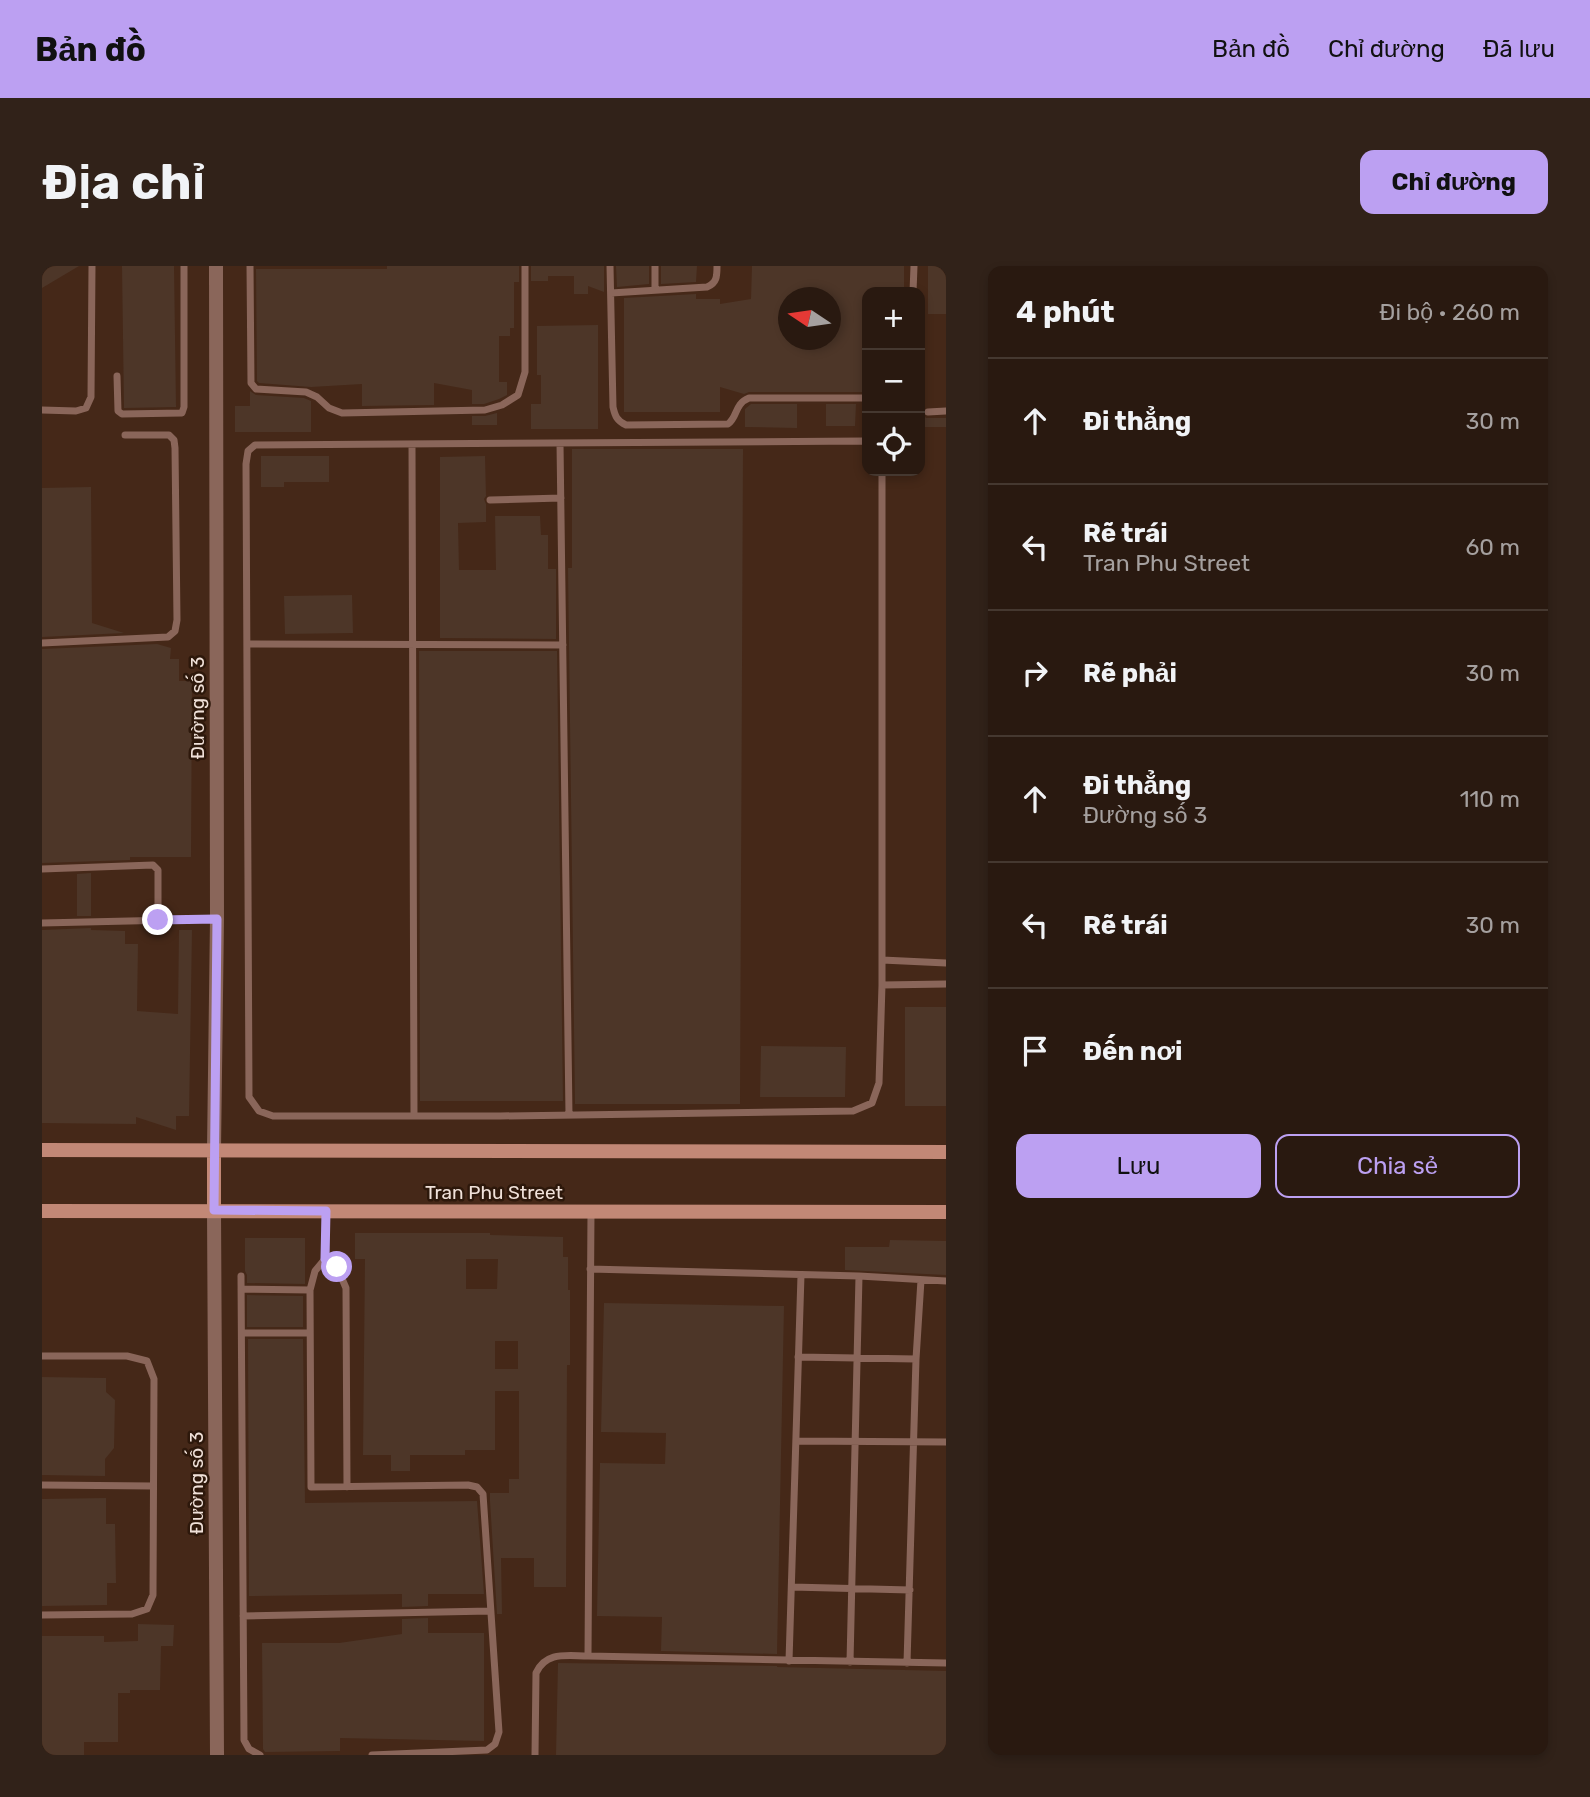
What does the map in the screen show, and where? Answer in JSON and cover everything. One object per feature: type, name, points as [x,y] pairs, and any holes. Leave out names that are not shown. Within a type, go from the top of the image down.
[{"type":"main road","points":[[42,1150],[946,1152]]},
{"type":"main road","points":[[214,1150],[214,1210]]},
{"type":"main road","name":"Tran Phu Street","points":[[42,1211],[946,1212]]},
{"type":"street","name":"Đường số 3","points":[[214,1150],[217,919],[216,266]]},
{"type":"street","name":"Đường số 3","points":[[214,1210],[217,1755]]},
{"type":"lane","points":[[42,410],[76,411],[86,408],[91,397],[92,266]]},
{"type":"lane","points":[[117,376],[118,411],[122,414],[182,413],[184,266]]},
{"type":"lane","points":[[250,266],[251,383],[256,389],[306,393],[342,413],[485,410],[502,405],[518,395],[525,372],[525,266]]},
{"type":"lane","points":[[610,266],[613,407],[620,422],[626,425],[728,424],[742,401],[749,398],[862,398]]},
{"type":"lane","points":[[655,266],[655,290]]},
{"type":"lane","points":[[611,293],[707,288],[717,276],[717,266]]},
{"type":"lane","points":[[913,287],[914,266]]},
{"type":"lane","points":[[928,412],[946,411]]},
{"type":"lane","points":[[42,643],[168,637],[175,631],[174,440],[169,435],[125,435]]},
{"type":"lane","points":[[862,440],[255,445],[248,451],[249,1097],[259,1111],[273,1116],[569,1115],[853,1111],[872,1103],[878,1083],[882,985],[882,476]]},
{"type":"lane","points":[[560,443],[569,1115]]},
{"type":"lane","points":[[412,444],[414,1116]]},
{"type":"lane","points":[[490,500],[561,498]]},
{"type":"lane","points":[[247,645],[563,645]]},
{"type":"lane","points":[[42,869],[153,865],[158,870],[158,920]]},
{"type":"lane","points":[[42,923],[217,919]]},
{"type":"lane","points":[[882,960],[946,963]]},
{"type":"lane","points":[[882,985],[946,984]]},
{"type":"lane","points":[[326,1211],[325,1259],[315,1271],[310,1290],[311,1487],[468,1485],[477,1487],[483,1494],[499,1732],[495,1744],[486,1750],[372,1755]]},
{"type":"lane","points":[[588,1656],[591,1211]]},
{"type":"lane","points":[[325,1259],[337,1267],[346,1288],[347,1487]]},
{"type":"lane","points":[[590,1269],[946,1281]]},
{"type":"lane","points":[[789,1661],[801,1275]]},
{"type":"lane","points":[[241,1276],[244,1740],[249,1749],[260,1755]]},
{"type":"lane","points":[[850,1662],[859,1276]]},
{"type":"lane","points":[[907,1663],[916,1359],[921,1280]]},
{"type":"lane","points":[[241,1289],[310,1290]]},
{"type":"lane","points":[[242,1333],[310,1333]]},
{"type":"lane","points":[[42,1356],[127,1356],[146,1362],[154,1379],[153,1595],[146,1609],[132,1614],[42,1615]]},
{"type":"lane","points":[[798,1357],[916,1359]]},
{"type":"lane","points":[[796,1440],[946,1443]]},
{"type":"lane","points":[[42,1485],[153,1486]]},
{"type":"lane","points":[[792,1587],[910,1590]]},
{"type":"lane","points":[[243,1616],[490,1611]]},
{"type":"lane","points":[[535,1755],[536,1673],[540,1663],[551,1657],[946,1663]]},
{"type":"shaded area","points":[[42,266],[946,266],[946,1755],[42,1755]]},
{"type":"building","points":[[42,266],[79,266],[42,288]]},
{"type":"building","points":[[122,266],[174,266],[176,407],[124,408]]},
{"type":"building","points":[[387,266],[519,266],[519,282],[514,282],[514,328],[510,328],[510,336],[499,336],[499,382],[507,382],[507,395],[484,404],[472,404],[472,390],[434,383],[434,405],[362,406],[362,384],[311,387],[257,381],[256,269],[387,269]]},
{"type":"building","points":[[531,266],[604,266],[604,292],[588,286],[588,294],[574,294],[574,276],[548,276],[548,281],[531,281]]},
{"type":"building","points":[[616,266],[649,266],[649,284],[617,287]]},
{"type":"building","points":[[661,266],[697,266],[696,282],[661,284]]},
{"type":"building","points":[[752,266],[904,266],[904,287],[862,287],[862,392],[744,394],[720,387],[720,412],[624,412],[624,298],[696,294],[696,299],[720,299],[720,304],[751,299]]},
{"type":"building","points":[[928,266],[946,266],[946,314],[928,314]]},
{"type":"building","points":[[598,325],[598,429],[531,429],[531,404],[541,404],[541,375],[537,375],[537,326]]},
{"type":"building","points":[[250,391],[256,395],[304,398],[311,401],[311,432],[235,432],[235,406],[250,406]]},
{"type":"building","points":[[751,404],[797,404],[797,428],[745,427],[745,409]]},
{"type":"building","points":[[826,404],[856,404],[855,426],[826,426]]},
{"type":"building","points":[[497,413],[497,425],[472,425],[472,416]]},
{"type":"building","points":[[925,417],[946,418],[946,427],[925,427]]},
{"type":"building","points":[[572,449],[743,449],[740,1104],[575,1104],[568,568],[572,568]]},
{"type":"building","points":[[261,456],[329,456],[329,482],[284,482],[284,487],[261,487]]},
{"type":"building","points":[[485,456],[486,522],[458,523],[459,570],[496,570],[495,516],[540,516],[541,535],[548,535],[548,569],[556,569],[556,639],[440,638],[440,457]]},
{"type":"building","points":[[91,487],[92,623],[124,633],[42,637],[42,488]]},
{"type":"building","points":[[352,595],[353,633],[285,634],[284,596]]},
{"type":"building","points":[[157,644],[171,648],[170,659],[179,659],[179,681],[192,681],[191,857],[130,857],[130,860],[42,863],[42,649]]},
{"type":"building","points":[[419,651],[557,651],[563,1101],[420,1101]]},
{"type":"building","points":[[91,873],[91,916],[77,916],[77,874]]},
{"type":"building","points":[[91,928],[125,931],[125,944],[138,944],[137,1011],[178,1014],[179,930],[192,930],[189,1116],[176,1116],[176,1130],[136,1117],[136,1124],[42,1123],[42,930]]},
{"type":"building","points":[[905,1007],[946,1007],[946,1106],[905,1106]]},
{"type":"building","points":[[761,1046],[846,1047],[845,1097],[760,1097]]},
{"type":"building","points":[[355,1233],[490,1233],[563,1237],[563,1257],[568,1257],[570,1290],[566,1587],[534,1587],[534,1558],[501,1558],[502,1614],[497,1614],[490,1493],[509,1493],[509,1479],[519,1479],[519,1391],[495,1391],[495,1450],[465,1450],[465,1455],[410,1455],[410,1471],[391,1471],[391,1455],[363,1455],[365,1259],[355,1259]],"holes":[[[466,1259],[498,1259],[497,1289],[466,1289]],[[495,1341],[518,1341],[518,1369],[495,1369]]]},
{"type":"building","points":[[245,1238],[305,1238],[305,1284],[247,1283]]},
{"type":"building","points":[[890,1240],[946,1241],[946,1275],[845,1270],[845,1247],[889,1247]]},
{"type":"building","points":[[247,1295],[303,1296],[303,1327],[247,1327]]},
{"type":"building","points":[[604,1303],[784,1306],[777,1654],[661,1651],[662,1617],[597,1616],[600,1463],[665,1464],[666,1433],[601,1432]]},
{"type":"building","points":[[248,1339],[303,1339],[305,1503],[477,1501],[484,1594],[428,1594],[428,1606],[402,1607],[402,1594],[249,1596]]},
{"type":"building","points":[[42,1377],[106,1378],[106,1392],[115,1400],[114,1448],[105,1459],[105,1476],[42,1475]]},
{"type":"building","points":[[106,1498],[106,1524],[115,1524],[116,1583],[107,1583],[107,1605],[42,1606],[42,1499]]},
{"type":"building","points":[[428,1618],[428,1633],[484,1633],[484,1741],[340,1738],[340,1751],[265,1752],[262,1643],[339,1643],[402,1634],[402,1619]]},
{"type":"building","points":[[138,1624],[174,1625],[173,1646],[161,1646],[160,1690],[130,1690],[130,1693],[118,1693],[118,1742],[84,1742],[84,1755],[42,1755],[42,1636],[104,1636],[104,1642],[138,1641]]},
{"type":"building","points":[[558,1663],[946,1671],[946,1755],[556,1755]]},
{"type":"route","points":[[158,920],[217,919],[214,1210],[326,1211],[325,1259],[337,1267]]}]
